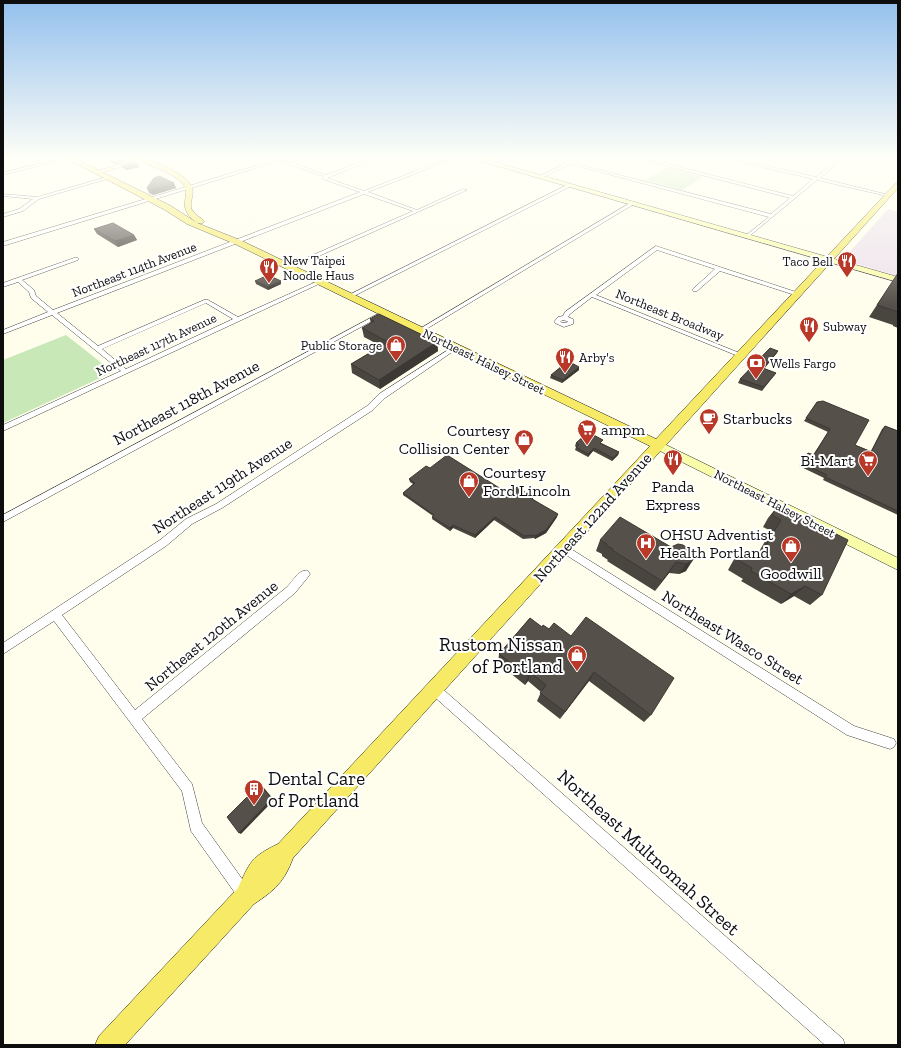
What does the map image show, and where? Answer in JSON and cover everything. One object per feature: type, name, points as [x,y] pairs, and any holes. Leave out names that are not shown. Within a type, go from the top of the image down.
[{"type":"main road","name":"Northeast Halsey Street","points":[[163,207],[190,222],[232,241],[238,242],[658,444]]},
{"type":"main road","points":[[188,207],[192,215],[199,220],[237,239],[238,242]]},
{"type":"main road","name":"Northeast 122nd Avenue","points":[[108,1045],[246,896],[257,870],[267,860],[285,851],[877,207]]},
{"type":"street","points":[[3,216],[21,210],[25,207]]},
{"type":"street","points":[[3,244],[128,207]]},
{"type":"street","name":"Northeast 114th Avenue","points":[[3,332],[329,207]]},
{"type":"street","points":[[404,207],[416,211]]},
{"type":"street","points":[[290,267],[426,207]]},
{"type":"street","points":[[350,296],[527,207]]},
{"type":"street","points":[[421,330],[627,207]]},
{"type":"street","points":[[642,207],[898,280]]},
{"type":"street","points":[[737,207],[772,216]]},
{"type":"street","points":[[747,237],[783,207]]},
{"type":"street","points":[[565,318],[567,314],[656,248],[796,294]]},
{"type":"street","points":[[3,285],[76,259]]},
{"type":"street","points":[[695,290],[718,269]]},
{"type":"street","points":[[19,280],[32,291],[33,297],[126,372]]},
{"type":"street","name":"Northeast 117th Avenue","points":[[3,428],[320,282]]},
{"type":"street","name":"Northeast Broadway","points":[[592,295],[740,355]]},
{"type":"street","points":[[97,349],[206,301],[237,319]]},
{"type":"street","name":"Northeast 118th Avenue","points":[[3,519],[384,312]]},
{"type":"street","name":"Northeast 119th Avenue","points":[[3,649],[163,543],[181,527],[205,511],[220,506],[370,408],[382,396],[456,347]]},
{"type":"street","name":"Northeast Halsey Street","points":[[658,444],[898,564]]},
{"type":"street","name":"Northeast Wasco Street","points":[[563,548],[851,730],[890,743]]},
{"type":"street","name":"Northeast 120th Avenue","points":[[134,718],[291,590],[304,574]]},
{"type":"street","points":[[55,614],[188,788],[196,826],[246,896]]},
{"type":"street","name":"Northeast Multnomah Street","points":[[434,689],[837,1045]]},
{"type":"shaded area","points":[[888,209],[898,212],[898,276],[857,264],[846,256]]},
{"type":"green space","points":[[66,335],[113,372],[3,423],[3,360]]},
{"type":"building","points":[[113,223],[134,235],[115,241],[94,229]]},
{"type":"building","points":[[898,273],[898,312],[877,305]]},
{"type":"building","points":[[268,275],[281,281],[268,287],[255,281]]},
{"type":"building","name":"Public Storage","points":[[379,314],[437,342],[379,380],[351,364],[388,342],[362,328],[374,321],[370,319]]},
{"type":"building","points":[[770,348],[778,351],[763,368],[776,373],[764,387],[740,379]]},
{"type":"building","name":"Arby's","points":[[568,361],[579,367],[563,380],[551,375]]},
{"type":"building","points":[[823,401],[869,420],[855,445],[871,452],[885,426],[898,431],[898,511],[825,477],[827,475],[802,463],[808,453],[814,455],[830,429],[806,418],[817,402]]},
{"type":"building","points":[[588,432],[603,440],[600,443],[619,452],[613,458],[594,448],[588,454],[576,447],[579,445],[576,443]]},
{"type":"building","name":"Courtesy Ford Lincoln","points":[[447,455],[509,494],[517,487],[534,497],[532,499],[558,514],[546,530],[535,536],[524,536],[495,517],[475,535],[453,525],[450,528],[432,517],[434,515],[403,493],[415,483],[409,479],[426,466],[430,468]]},
{"type":"building","name":"Goodwill","points":[[777,507],[786,511],[787,509],[848,540],[822,595],[805,586],[791,594],[751,571],[752,568],[736,559],[741,550],[760,555],[781,520],[772,515]]},
{"type":"building","points":[[620,517],[671,547],[678,544],[683,545],[691,550],[694,557],[693,560],[686,564],[676,562],[662,581],[612,550],[613,549],[600,540]]},
{"type":"building","name":"Rustom Nissan of Portland","points":[[586,617],[674,678],[651,715],[594,672],[565,712],[540,693],[546,685],[531,673],[528,676],[499,654],[530,618],[542,627],[543,625],[549,629],[554,623],[571,636]]},
{"type":"building","name":"Dental Care of Portland","points":[[257,781],[272,799],[239,833],[227,817],[253,791],[251,788]]},
{"type":"place","name":"Taco Bell","points":[[847,278]]},
{"type":"place","name":"New Taipei Noodle Haus","points":[[269,284]]},
{"type":"place","name":"Subway","points":[[809,343]]},
{"type":"place","name":"Public Storage","points":[[396,362]]},
{"type":"place","name":"Arby's","points":[[565,374]]},
{"type":"place","name":"Wells Fargo","points":[[756,380]]},
{"type":"place","name":"Starbucks","points":[[709,435]]},
{"type":"place","name":"ampm","points":[[587,446]]},
{"type":"place","name":"Courtesy Collision Center","points":[[524,456]]},
{"type":"place","name":"Panda Express","points":[[673,476]]},
{"type":"place","name":"Bi-Mart","points":[[868,477]]},
{"type":"place","name":"Courtesy Ford Lincoln","points":[[469,498]]},
{"type":"place","name":"OHSU Adventist Health Portland","points":[[646,560]]},
{"type":"place","name":"Goodwill","points":[[791,563]]},
{"type":"place","name":"Rustom Nissan of Portland","points":[[577,672]]},
{"type":"place","name":"Dental Care of Portland","points":[[254,806]]}]
